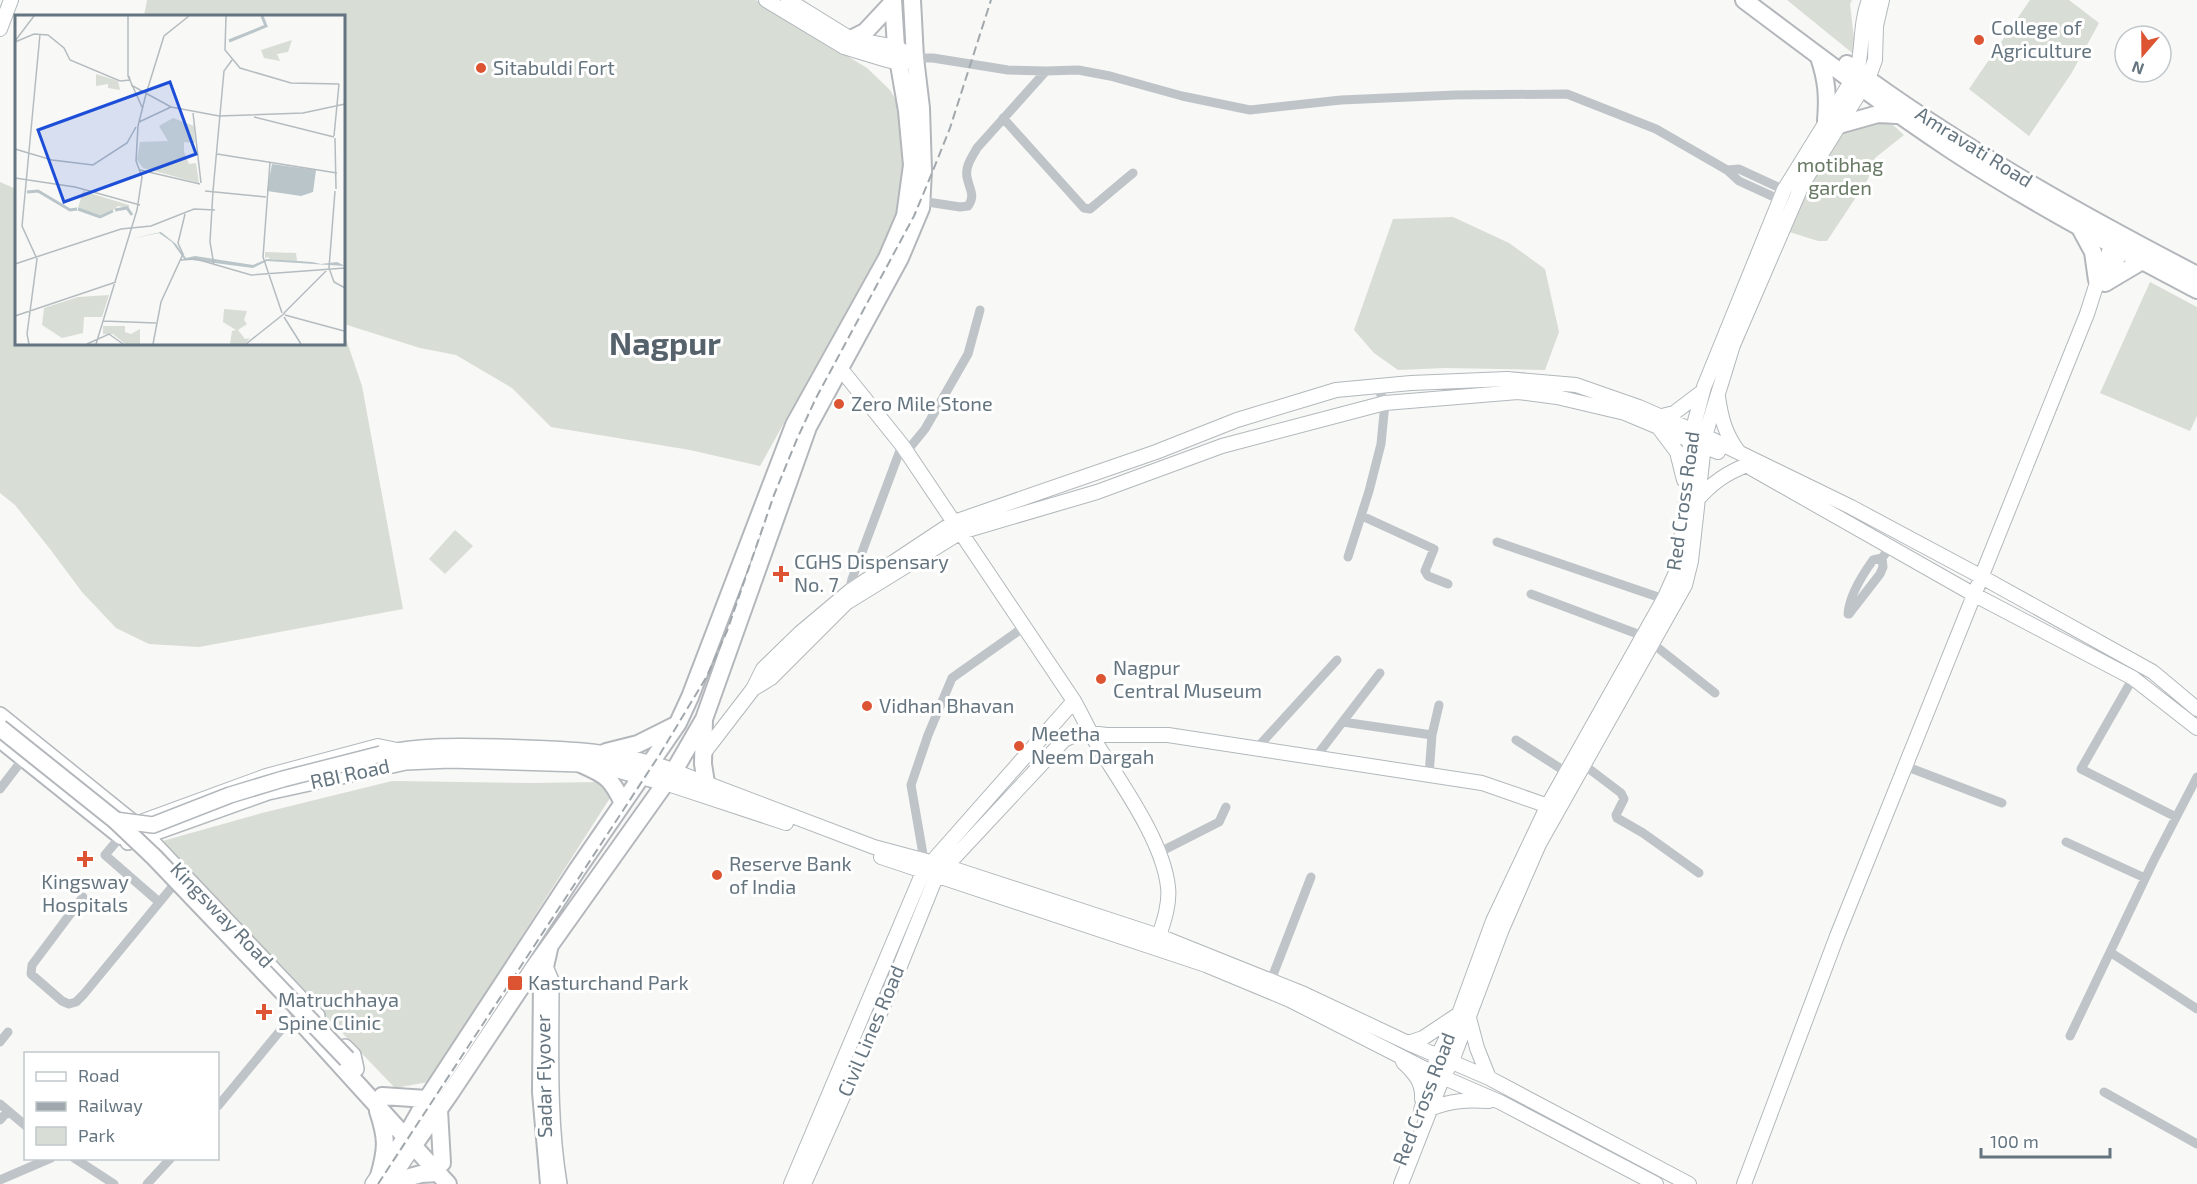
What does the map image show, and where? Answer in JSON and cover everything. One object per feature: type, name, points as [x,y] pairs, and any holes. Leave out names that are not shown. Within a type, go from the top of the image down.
[{"type":"highway","points":[[0,739],[120,833],[379,1101],[387,1141],[382,1182],[442,1173],[433,1105],[543,959],[669,777],[704,718],[808,426],[900,258],[921,208],[923,171],[921,108],[903,56],[912,0]]},
{"type":"highway","name":"Amravati Road","points":[[1744,0],[1819,57],[1961,141],[2120,242]]},
{"type":"highway","name":"Amravati Road","points":[[1762,0],[1898,115],[1954,152],[2079,227],[2197,275]]},
{"type":"highway","points":[[412,1137],[524,951],[678,723],[794,425],[887,258],[905,216],[912,165],[903,56],[893,1]]},
{"type":"highway","points":[[851,39],[865,32],[893,1]]},
{"type":"highway","points":[[1819,57],[1826,79],[1832,123],[1878,114],[1898,115]]},
{"type":"highway","points":[[2079,227],[2088,239],[2101,282],[2142,261]]},
{"type":"highway","points":[[2120,242],[2142,261],[2197,290]]},
{"type":"highway","points":[[704,718],[703,754],[706,783]]},
{"type":"highway","points":[[606,752],[638,744],[678,723]]},
{"type":"highway","points":[[0,728],[217,921],[351,1064]]},
{"type":"highway","points":[[581,764],[613,782],[623,803]]},
{"type":"highway","points":[[524,951],[543,959]]},
{"type":"highway","name":"Sadar Flyover","points":[[542,1184],[534,1106],[538,1002],[543,959]]},
{"type":"highway","name":"Sadar Flyover","points":[[538,1002],[543,1134],[549,1184]]},
{"type":"highway","name":"Kingsway Road","points":[[351,1064],[379,1101],[442,1173],[462,1184]]},
{"type":"highway","points":[[379,1101],[433,1105]]},
{"type":"main road","name":"Kingsway Road","points":[[0,715],[135,824],[353,1055],[351,1064]]},
{"type":"main road","points":[[120,833],[153,825],[230,795],[283,779],[399,750],[447,746],[581,749],[606,752],[646,770],[669,777]]},
{"type":"main road","name":"RBI Road","points":[[120,833],[146,835],[267,792],[406,762],[450,760],[581,764],[646,770]]},
{"type":"main road","points":[[543,959],[551,981],[552,1099],[559,1184]]},
{"type":"main road","points":[[382,1182],[412,1137]]},
{"type":"street","points":[[0,29],[11,0]]},
{"type":"street","points":[[766,0],[792,4],[851,39],[903,56]]},
{"type":"street","points":[[1859,80],[1865,8],[1869,0]]},
{"type":"street","points":[[1859,80],[1875,60],[1876,26],[1882,0]]},
{"type":"street","points":[[792,4],[843,47],[1008,70],[1078,70],[1250,110],[1352,99],[1567,94],[1656,129],[1727,170],[1739,181],[1788,198]]},
{"type":"street","points":[[921,201],[960,207],[968,206],[972,200],[972,193],[966,175],[968,162],[984,140],[1046,71]]},
{"type":"street","name":"Red Cross Road","points":[[1438,1075],[1452,1061],[1493,921],[1567,779],[1648,640],[1685,585],[1691,561],[1692,497],[1698,438],[1710,392],[1733,345],[1788,198],[1859,80]]},
{"type":"street","points":[[1003,118],[1084,208],[1090,209],[1133,173]]},
{"type":"street","points":[[1744,1184],[1837,936],[1980,576],[2087,314],[2120,242]]},
{"type":"street","points":[[848,597],[904,448],[925,429],[968,354],[980,310]]},
{"type":"street","points":[[840,368],[904,448],[958,527],[1074,701],[1090,733],[1138,812],[1163,865],[1169,897],[1159,936]]},
{"type":"street","points":[[703,754],[753,688],[771,678],[848,597],[958,527],[1237,420],[1336,390],[1507,379],[1576,386],[1851,507],[2153,672],[2197,709]]},
{"type":"street","points":[[1348,556],[1362,516],[1381,444],[1385,403],[1377,386]]},
{"type":"street","points":[[958,527],[1106,488],[1222,446],[1385,403],[1518,392],[1557,397],[1660,421],[1710,392],[1729,439],[1743,459],[1973,594],[2133,678],[2197,728]]},
{"type":"street","points":[[1660,421],[1677,452],[1692,497],[1729,472],[1743,459]]},
{"type":"street","points":[[1102,471],[1106,488]]},
{"type":"street","name":"Red Cross Road","points":[[1648,640],[1677,570],[1692,497]]},
{"type":"street","points":[[1845,520],[1851,507]]},
{"type":"street","points":[[1362,516],[1434,549],[1425,571],[1428,576],[1448,584]]},
{"type":"street","points":[[1497,542],[1664,599]]},
{"type":"street","points":[[1882,558],[1883,567],[1880,574],[1848,615],[1868,567],[1874,560],[1882,558],[1892,546]]},
{"type":"street","points":[[1531,594],[1648,640],[1715,693]]},
{"type":"street","points":[[932,867],[911,785],[928,735],[952,678],[1024,627]]},
{"type":"street","points":[[1256,749],[1337,660]]},
{"type":"street","points":[[1315,758],[1380,673]]},
{"type":"street","points":[[2133,678],[2080,769],[2176,817]]},
{"type":"street","points":[[791,1184],[932,867],[1074,701]]},
{"type":"street","points":[[1429,775],[1431,735],[1440,705]]},
{"type":"street","points":[[1343,722],[1431,735]]},
{"type":"street","points":[[932,867],[1064,740],[1077,734],[1168,735],[1482,783],[1556,803]]},
{"type":"street","points":[[1516,740],[1567,779]]},
{"type":"street","points":[[159,902],[105,855],[120,833],[135,824],[266,776],[378,746],[399,750]]},
{"type":"street","points":[[0,789],[23,759]]},
{"type":"street","points":[[1578,761],[1623,795],[1624,799],[1616,815],[1617,818],[1643,833],[1699,873]]},
{"type":"street","points":[[1905,766],[2002,803]]},
{"type":"street","points":[[669,777],[707,795],[1159,936],[1271,980],[1489,1078],[1689,1184]]},
{"type":"street","points":[[669,777],[706,783],[874,847],[1206,965],[1290,1000],[1438,1075],[1500,1102],[1656,1184]]},
{"type":"street","points":[[2070,1036],[2145,878],[2197,777]]},
{"type":"street","points":[[1158,853],[1219,822],[1226,807]]},
{"type":"street","points":[[2066,842],[2145,878]]},
{"type":"street","name":"Civil Lines Road","points":[[804,1184],[892,986],[932,867]]},
{"type":"street","points":[[1271,980],[1311,878]]},
{"type":"street","points":[[83,897],[36,956],[32,965],[31,974],[36,980],[69,1004],[76,1002],[84,994],[172,887]]},
{"type":"street","points":[[2109,952],[2197,1009]]},
{"type":"street","points":[[219,1105],[294,1014]]},
{"type":"street","name":"Red Cross Road","points":[[1408,1043],[1423,1038],[1464,1016]]},
{"type":"street","name":"Red Cross Road","points":[[1391,1184],[1426,1108],[1438,1075],[1438,1055],[1464,1016]]},
{"type":"street","name":"Red Cross Road","points":[[1464,1016],[1489,1078]]},
{"type":"street","points":[[0,1042],[8,1032]]},
{"type":"street","points":[[1392,1051],[1414,1073],[1423,1089],[1426,1108],[1401,1184]]},
{"type":"street","points":[[2104,1092],[2197,1144]]},
{"type":"street","points":[[1426,1108],[1463,1099],[1500,1102]]},
{"type":"street","points":[[0,1104],[24,1124]]},
{"type":"street","points":[[0,1120],[8,1111]]},
{"type":"street","points":[[0,1180],[46,1160]]},
{"type":"street","points":[[77,1160],[114,1184]]},
{"type":"street","points":[[147,1184],[169,1160]]},
{"type":"green space","points":[[147,0],[756,0],[867,68],[890,90],[908,120],[908,159],[896,222],[760,466],[690,450],[551,427],[512,388],[456,355],[420,348],[345,324],[345,15],[144,15]]},
{"type":"green space","points":[[1787,0],[1852,0],[1850,4],[1856,56]]},
{"type":"green space","points":[[2030,0],[2069,0],[2099,23],[2071,74],[2029,136],[1969,89]]},
{"type":"green space","name":"motibhag garden","points":[[1871,119],[1893,125],[1904,135],[1875,158],[1868,179],[1827,241],[1818,241],[1783,230],[1832,142],[1853,125]]},
{"type":"green space","points":[[0,182],[15,189],[15,345],[345,345],[345,336],[362,386],[403,609],[199,647],[149,644],[116,628],[82,592],[15,505],[0,493]]},
{"type":"green space","points":[[1453,217],[1509,243],[1545,269],[1559,332],[1545,370],[1445,368],[1398,370],[1374,353],[1354,330],[1393,219]]},
{"type":"green space","points":[[2150,282],[2197,307],[2197,416],[2190,431],[2100,393]]},
{"type":"green space","points":[[455,530],[473,546],[445,574],[429,559]]},
{"type":"green space","name":"Kasturchand Park","points":[[392,781],[601,782],[610,798],[428,1082],[395,1088],[159,842],[262,813]]},
{"type":"railway","points":[[378,1184],[660,754],[707,676],[727,631],[774,495],[797,439],[816,398],[914,216],[950,128],[991,0]]},
{"type":"place","name":"College of Agriculture","points":[[1979,40]]},
{"type":"place","name":"Sitabuldi Fort","points":[[481,68]]},
{"type":"place","name":"Zero Mile Stone","points":[[839,404]]},
{"type":"place","name":"CGHS Dispensary No. 7","points":[[781,574]]},
{"type":"place","name":"Nagpur Central Museum","points":[[1101,679]]},
{"type":"place","name":"Vidhan Bhavan","points":[[867,706]]},
{"type":"place","name":"Meetha Neem Dargah","points":[[1019,746]]},
{"type":"place","name":"Kingsway Hospitals","points":[[85,859]]},
{"type":"place","name":"Reserve Bank of India","points":[[717,875]]},
{"type":"place","name":"Kasturchand Park","points":[[515,983]]},
{"type":"place","name":"Matruchhaya Spine Clinic","points":[[264,1012]]},
{"type":"district","name":"Nagpur","points":[[665,344]]}]
